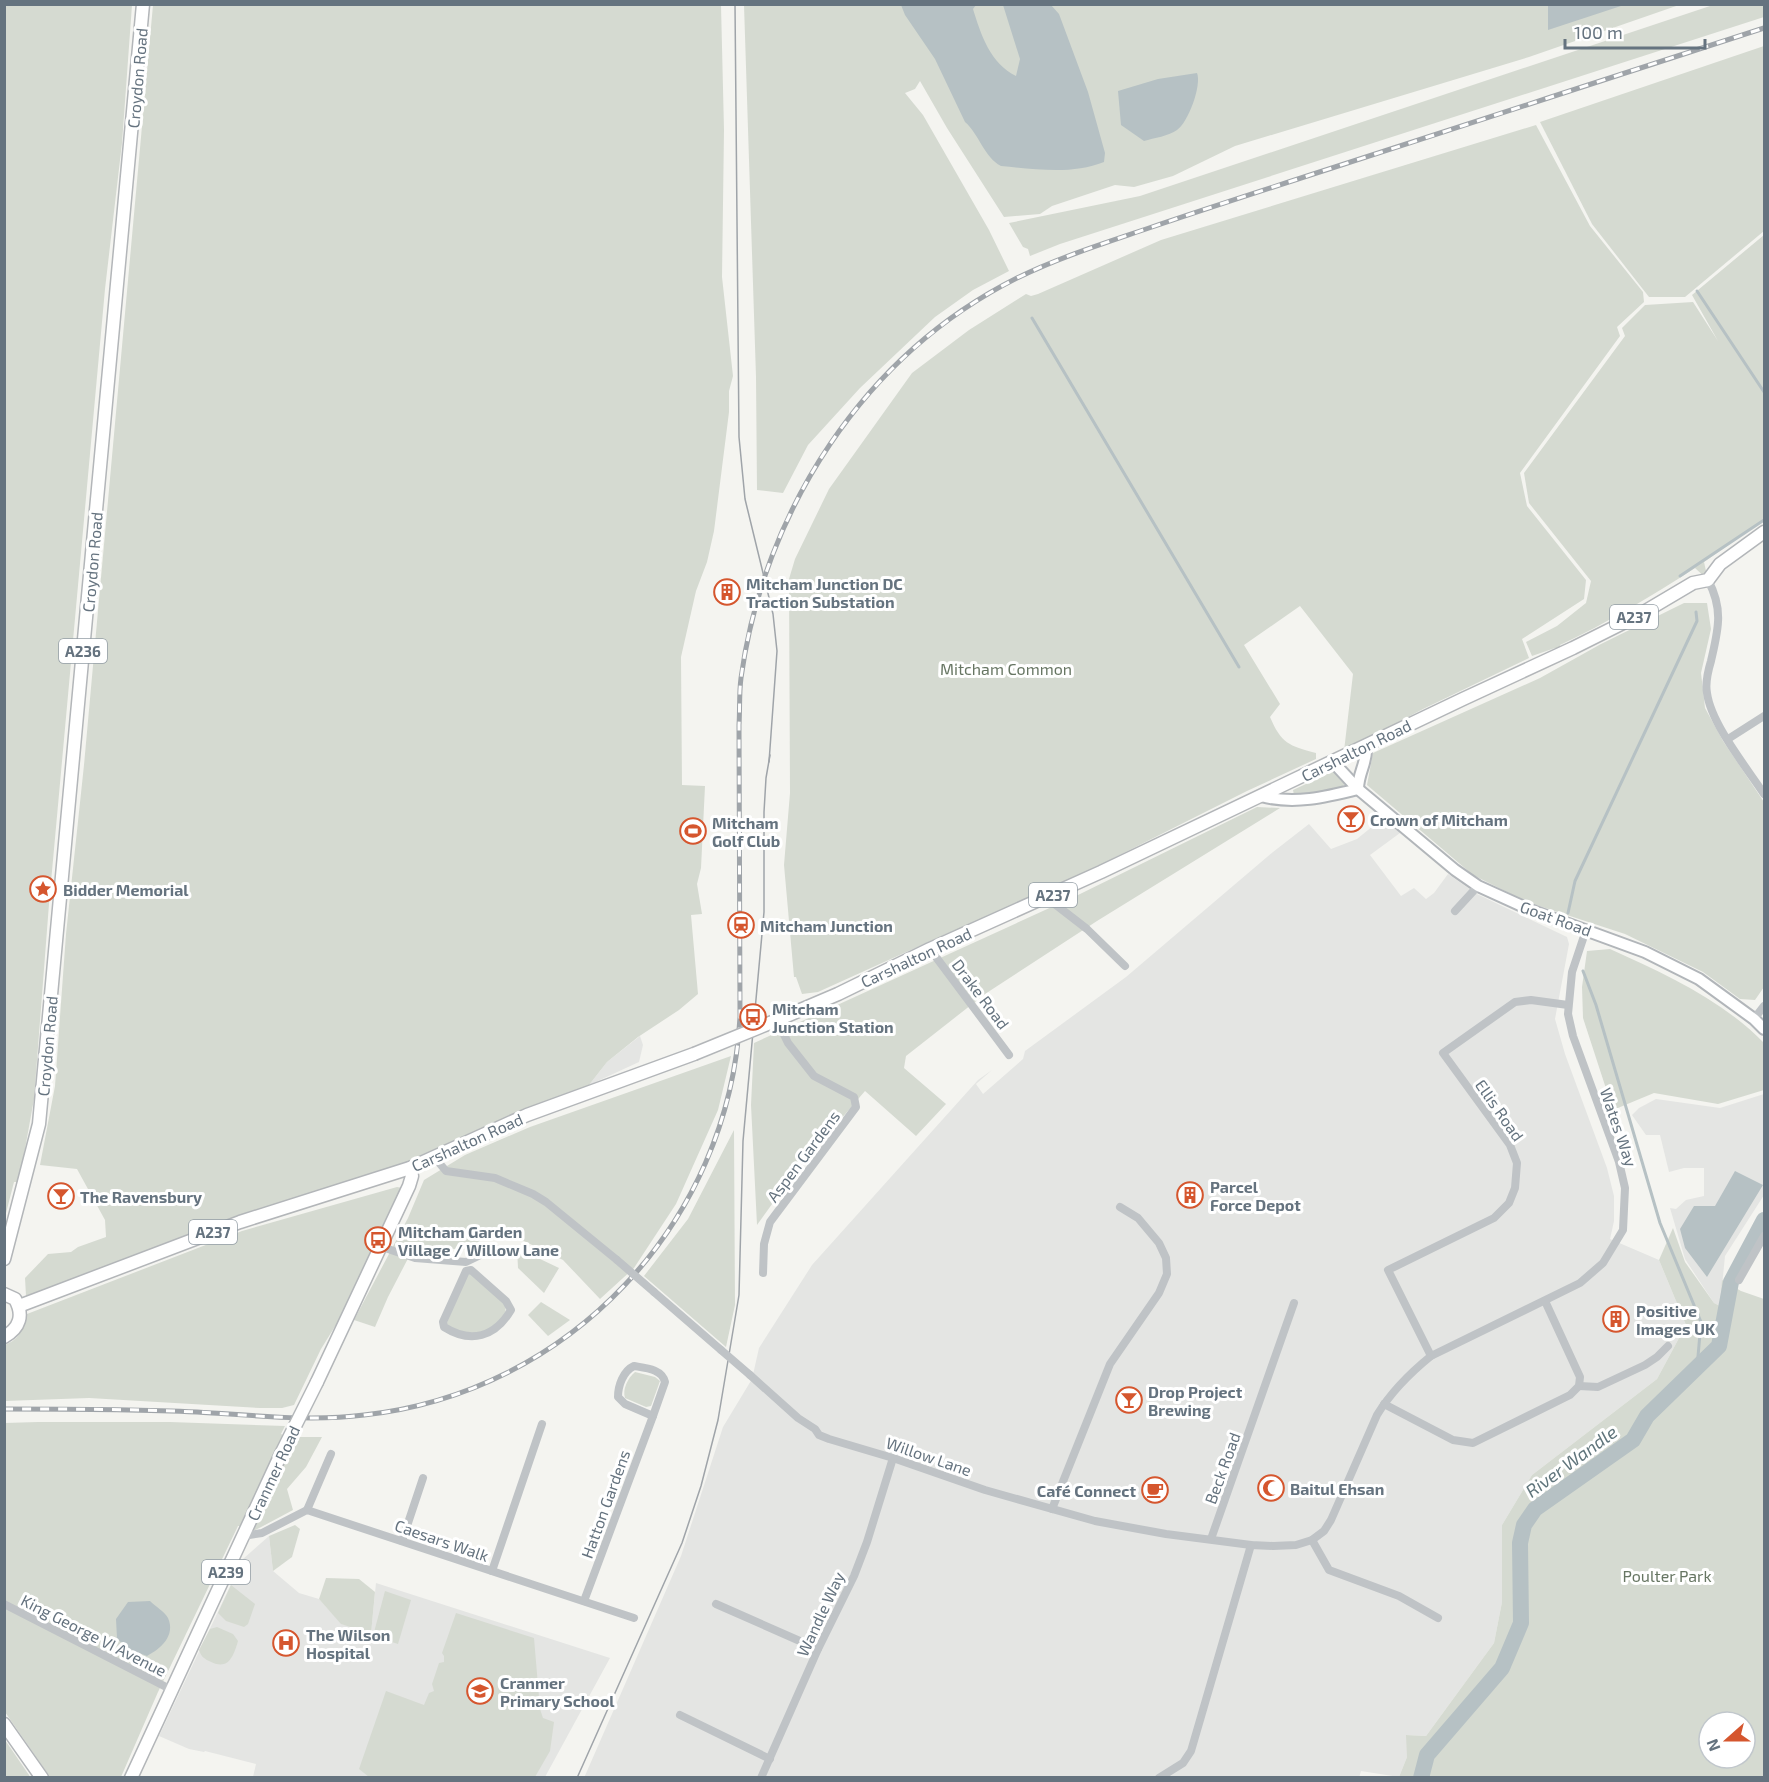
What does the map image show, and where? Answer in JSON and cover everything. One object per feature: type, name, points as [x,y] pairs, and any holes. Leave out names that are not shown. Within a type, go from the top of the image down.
[{"type":"main road","name":"Croydon Road","points":[[4,1259],[39,1124],[144,4]]},
{"type":"main road","name":"A237","points":[[1708,580],[1720,564],[1764,532]]},
{"type":"main road","name":"Carshalton Road","points":[[19,1306],[240,1222],[410,1168],[527,1115],[694,1054],[838,994],[930,949],[1047,898],[1560,654],[1639,615],[1693,583],[1708,580]]},
{"type":"main road","name":"Cranmer Road","points":[[131,1778],[281,1454],[382,1247],[409,1186],[412,1176],[410,1168]]},
{"type":"main road","points":[[4,1294],[15,1299],[19,1306],[20,1318],[17,1327],[4,1337]]},
{"type":"main road","points":[[4,1724],[42,1778]]},
{"type":"street","points":[[1708,580],[1715,593],[1719,613],[1718,632],[1708,670],[1706,691],[1716,720],[1764,794]]},
{"type":"street","points":[[1728,739],[1764,716]]},
{"type":"street","points":[[1261,796],[1278,800],[1326,798],[1358,789],[1359,774],[1367,755],[1366,746]]},
{"type":"street","name":"Goat Road","points":[[1333,762],[1358,789],[1455,870],[1478,886],[1533,911],[1645,952],[1699,979],[1754,1019],[1764,1029]]},
{"type":"street","points":[[1455,911],[1478,886]]},
{"type":"street","points":[[1047,898],[1087,929],[1125,966]]},
{"type":"street","name":"Wates Way","points":[[1312,1540],[1324,1531],[1331,1520],[1370,1429],[1384,1404],[1412,1371],[1431,1356],[1586,1279],[1603,1263],[1623,1230],[1625,1188],[1619,1162],[1573,1036],[1568,1005],[1572,972],[1586,930]]},
{"type":"street","name":"Drake Road","points":[[930,949],[1010,1054]]},
{"type":"street","name":"Ellis Road","points":[[1431,1356],[1388,1270],[1494,1218],[1509,1203],[1517,1180],[1517,1163],[1510,1145],[1443,1053],[1515,1002],[1532,1000],[1568,1005]]},
{"type":"street","points":[[1754,1019],[1764,1006]]},
{"type":"street","name":"Aspen Gardens","points":[[763,1273],[764,1244],[770,1222],[856,1107],[854,1097],[814,1076],[773,1021]]},
{"type":"street","name":"Willow Lane","points":[[435,1158],[446,1171],[495,1178],[546,1202],[617,1260],[798,1418],[815,1429],[819,1435],[985,1490],[1122,1527],[1251,1545]]},
{"type":"street","points":[[1052,1509],[1110,1364],[1159,1293],[1167,1274],[1166,1258],[1159,1243],[1138,1218],[1120,1208]]},
{"type":"street","points":[[1739,1280],[1764,1236]]},
{"type":"street","points":[[382,1247],[415,1258],[467,1266],[506,1301],[511,1310],[504,1323],[495,1330],[476,1336],[466,1336],[451,1332],[444,1327],[443,1322],[467,1266],[495,1248]]},
{"type":"street","points":[[1384,1404],[1453,1440],[1473,1443],[1570,1395],[1579,1386],[1580,1377],[1545,1301]]},
{"type":"street","name":"Beck Road","points":[[1211,1539],[1294,1303]]},
{"type":"street","points":[[1579,1386],[1598,1387],[1645,1365],[1668,1346]]},
{"type":"street","name":"Hatton Gardens","points":[[584,1601],[663,1389],[664,1378],[660,1373],[631,1367],[619,1385],[618,1397],[625,1404],[652,1416]]},
{"type":"street","points":[[492,1571],[542,1424]]},
{"type":"street","points":[[243,1536],[262,1533],[307,1510],[331,1454]]},
{"type":"street","name":"Wandle Way","points":[[761,1778],[818,1649],[854,1576],[893,1458]]},
{"type":"street","points":[[402,1541],[423,1478]]},
{"type":"street","name":"Caesars Walk","points":[[307,1510],[634,1618]]},
{"type":"street","points":[[1159,1778],[1183,1763],[1191,1751],[1251,1545],[1290,1545],[1312,1540],[1329,1570],[1399,1596],[1438,1618]]},
{"type":"street","name":"King George VI Avenue","points":[[4,1604],[172,1690]]},
{"type":"street","points":[[716,1604],[818,1649]]},
{"type":"street","points":[[680,1715],[770,1759]]},
{"type":"shaded area","points":[[1548,4],[1624,4],[1624,5],[1548,30]]},
{"type":"shaded area","points":[[901,5],[976,5],[973,9],[979,29],[993,56],[999,64],[1016,76],[1020,59],[1003,5],[1051,5],[1059,14],[1088,92],[1105,153],[1104,162],[1079,169],[1053,170],[1001,166],[995,162],[965,122],[935,59],[905,15]]},
{"type":"shaded area","points":[[1197,73],[1198,86],[1193,103],[1177,130],[1144,141],[1121,125],[1118,91],[1158,79]]},
{"type":"shaded area","points":[[1384,817],[1400,833],[1370,855],[1401,896],[1414,888],[1426,899],[1434,893],[1448,874],[1477,894],[1567,937],[1569,944],[1555,1019],[1565,1054],[1607,1168],[1614,1196],[1614,1221],[1610,1239],[1659,1260],[1686,1325],[1657,1379],[1532,1475],[1502,1525],[1502,1602],[1494,1643],[1426,1736],[1407,1735],[1407,1757],[1399,1777],[1361,1771],[1359,1778],[584,1778],[681,1556],[723,1427],[752,1379],[759,1348],[812,1265],[978,1080],[992,1070],[976,1084],[983,1094],[1023,1059],[1025,1051],[1126,977],[1309,824],[1331,849],[1357,839]]},
{"type":"shaded area","points":[[640,1036],[643,1045],[639,1062],[589,1085],[607,1062]]},
{"type":"shaded area","points":[[1764,1094],[1764,1195],[1725,1256],[1720,1306],[1714,1303],[1685,1259],[1670,1208],[1676,1209],[1686,1200],[1704,1196],[1704,1168],[1684,1168],[1669,1172],[1660,1135],[1646,1135],[1632,1115],[1639,1108],[1656,1099],[1720,1108]]},
{"type":"shaded area","points":[[1735,1171],[1763,1185],[1707,1277],[1685,1248],[1680,1229],[1694,1206],[1715,1206]]},
{"type":"shaded area","points":[[269,1536],[273,1571],[299,1593],[319,1599],[342,1624],[371,1633],[376,1583],[610,1658],[545,1777],[253,1777],[256,1764],[189,1749],[159,1736],[243,1559]]},
{"type":"shaded area","points":[[150,1601],[167,1616],[170,1631],[161,1646],[147,1656],[126,1648],[117,1638],[116,1619],[128,1602]]},
{"type":"green space","points":[[5,5],[132,5],[122,143],[105,289],[49,904],[34,1099],[19,1182],[14,1182],[5,1217]]},
{"type":"green space","name":"Mitcham Golf Club","points":[[153,5],[721,5],[724,130],[722,277],[733,376],[729,391],[729,412],[714,531],[707,562],[696,591],[681,657],[682,785],[705,786],[701,868],[697,884],[702,914],[691,915],[698,994],[607,1062],[589,1085],[528,1110],[415,1162],[241,1215],[26,1296],[25,1278],[48,1254],[71,1252],[78,1247],[106,1237],[105,1220],[77,1169],[40,1165],[55,1086],[66,934],[84,765]]},
{"type":"green space","points":[[744,5],[1679,5],[1529,57],[1235,146],[1173,176],[1134,187],[1115,185],[1052,206],[1040,214],[1004,217],[920,81],[915,89],[905,93],[923,115],[989,230],[1009,271],[973,290],[935,317],[860,388],[808,445],[783,493],[757,490],[756,377]]},
{"type":"green space","points":[[1713,5],[1764,5],[1764,17],[1060,244],[1030,256],[1028,249],[1023,247],[1009,223],[1140,196]]},
{"type":"green space","points":[[1764,46],[1764,231],[1685,297],[1649,297],[1592,224],[1540,122]]},
{"type":"green space","name":"Mitcham Common","points":[[1536,125],[1590,226],[1643,292],[1644,302],[1617,327],[1620,336],[1520,473],[1527,506],[1586,580],[1584,599],[1522,639],[1529,658],[1423,709],[1344,751],[1353,674],[1300,606],[1244,645],[1280,704],[1270,717],[1278,733],[1292,745],[1316,753],[1316,759],[1044,893],[818,992],[802,994],[796,977],[794,977],[784,865],[790,793],[789,579],[795,559],[829,489],[912,373],[969,330],[1026,294],[1031,296],[1038,294],[1161,240]]},
{"type":"green space","points":[[1764,235],[1764,520],[1704,562],[1708,580],[1695,568],[1629,609],[1560,645],[1560,654],[1555,648],[1532,656],[1526,642],[1557,626],[1586,603],[1591,581],[1529,503],[1524,473],[1625,336],[1622,328],[1645,305],[1693,302],[1718,341],[1692,295]]},
{"type":"green space","points":[[1684,603],[1707,603],[1711,629],[1701,673],[1705,708],[1723,741],[1764,802],[1764,987],[1755,1000],[1740,999],[1703,972],[1625,934],[1527,902],[1473,875],[1367,785],[1373,753],[1540,678],[1601,644]]},
{"type":"green space","points":[[1334,771],[1346,783],[1341,787],[1322,794],[1294,795],[1293,790]]},
{"type":"green space","points":[[1257,807],[1280,808],[1097,921],[985,994],[906,1056],[904,1068],[946,1104],[916,1136],[865,1091],[793,1175],[757,1225],[751,1105],[754,1043],[1078,895]]},
{"type":"green space","points":[[1610,949],[1691,989],[1730,1013],[1747,1027],[1764,1043],[1764,1090],[1718,1104],[1654,1093],[1613,1110],[1583,1018],[1582,987],[1587,951]]},
{"type":"green space","points":[[731,1056],[718,1110],[676,1204],[634,1268],[600,1299],[563,1260],[499,1229],[465,1250],[415,1245],[375,1327],[354,1320],[408,1218],[424,1180],[465,1155],[530,1127]]},
{"type":"green space","points":[[734,1130],[735,1305],[726,1347],[644,1276],[688,1219]]},
{"type":"green space","points":[[397,1187],[403,1188],[342,1315],[321,1349],[294,1405],[282,1408],[260,1408],[89,1398],[5,1401],[5,1345],[20,1333],[27,1314],[242,1231]]},
{"type":"green space","name":"Poulter Park","points":[[1673,1228],[1685,1262],[1714,1303],[1720,1306],[1722,1280],[1741,1291],[1764,1299],[1764,1777],[1399,1777],[1407,1757],[1406,1735],[1426,1736],[1494,1643],[1502,1602],[1502,1525],[1532,1475],[1657,1379],[1686,1325],[1659,1260]]},
{"type":"green space","points":[[517,1248],[559,1268],[544,1293],[518,1268]]},
{"type":"green space","points":[[470,1271],[505,1302],[506,1316],[476,1339],[446,1325],[467,1272]]},
{"type":"green space","points":[[541,1302],[570,1320],[548,1336],[528,1315]]},
{"type":"green space","points":[[635,1372],[655,1377],[660,1381],[651,1406],[646,1407],[625,1398],[626,1384]]},
{"type":"green space","points":[[170,1422],[285,1426],[281,1434],[283,1435],[240,1526],[158,1692],[121,1777],[50,1777],[5,1712],[4,1423]]},
{"type":"green space","points":[[297,1437],[322,1437],[306,1467],[287,1489],[293,1510],[250,1533]]},
{"type":"green space","points":[[295,1525],[300,1529],[292,1557],[273,1571],[269,1536]]},
{"type":"green space","points":[[326,1578],[359,1579],[375,1592],[371,1634],[341,1624],[319,1599]]},
{"type":"green space","points":[[231,1585],[255,1604],[248,1624],[244,1627],[226,1621],[218,1613]]},
{"type":"green space","points":[[385,1591],[411,1600],[398,1644],[373,1636]]},
{"type":"green space","points":[[456,1613],[534,1638],[540,1709],[543,1718],[554,1722],[550,1751],[535,1777],[369,1777],[359,1769],[386,1691],[424,1705],[429,1693],[434,1691],[432,1684],[439,1663],[444,1662],[442,1653]]},
{"type":"green space","points":[[217,1627],[233,1634],[238,1641],[232,1657],[225,1664],[215,1664],[205,1659],[199,1650],[210,1629]]},
{"type":"green space","points":[[5,1740],[29,1775],[30,1777],[5,1777]]},
{"type":"waterway","points":[[1697,291],[1764,392]]},
{"type":"waterway","points":[[1032,318],[1239,667]]},
{"type":"waterway","points":[[1680,576],[1764,520]]},
{"type":"waterway","points":[[1568,913],[1575,881],[1697,621],[1696,612]]},
{"type":"waterway","points":[[1583,971],[1596,1005],[1660,1223],[1701,1322],[1697,1368]]},
{"type":"waterway","name":"River Wandle","points":[[1421,1778],[1427,1755],[1502,1668],[1521,1623],[1520,1543],[1524,1525],[1535,1509],[1633,1440],[1647,1416],[1719,1346],[1731,1282],[1764,1220]]},
{"type":"tram line","points":[[735,4],[739,437],[745,499],[773,614],[777,651],[769,762]]},
{"type":"tram line","points":[[577,1778],[682,1543],[701,1486],[718,1420],[739,1295],[743,1141],[764,912],[764,812],[770,755]]},
{"type":"railway","points":[[4,1409],[149,1410],[301,1418],[364,1415],[439,1400],[508,1372],[570,1334],[625,1285],[670,1228],[705,1163],[729,1092],[740,1017],[740,689],[753,616],[772,555],[798,498],[830,444],[868,394],[913,349],[962,310],[1017,278],[1050,263],[1219,205],[1764,28]]},
{"type":"place","name":"Mitcham Junction DC Traction Substation","points":[[727,592]]},
{"type":"place","name":"Crown of Mitcham","points":[[1351,819]]},
{"type":"place","name":"Mitcham Golf Club","points":[[693,831]]},
{"type":"place","name":"Bidder Memorial","points":[[43,889]]},
{"type":"place","name":"Mitcham Junction","points":[[741,925]]},
{"type":"place","name":"Mitcham Junction Station","points":[[753,1017]]},
{"type":"place","name":"Parcel Force Depot","points":[[1190,1195]]},
{"type":"place","name":"The Ravensbury","points":[[61,1196]]},
{"type":"place","name":"Mitcham Garden Village / Willow Lane","points":[[378,1240]]},
{"type":"place","name":"Positive Images UK","points":[[1616,1319]]},
{"type":"place","name":"Drop Project Brewing","points":[[1129,1400]]},
{"type":"place","name":"Baitul Ehsan","points":[[1271,1488]]},
{"type":"place","name":"Café Connect","points":[[1155,1490]]},
{"type":"place","name":"The Wilson Hospital","points":[[286,1643]]},
{"type":"place","name":"Cranmer Primary School","points":[[480,1691]]}]
